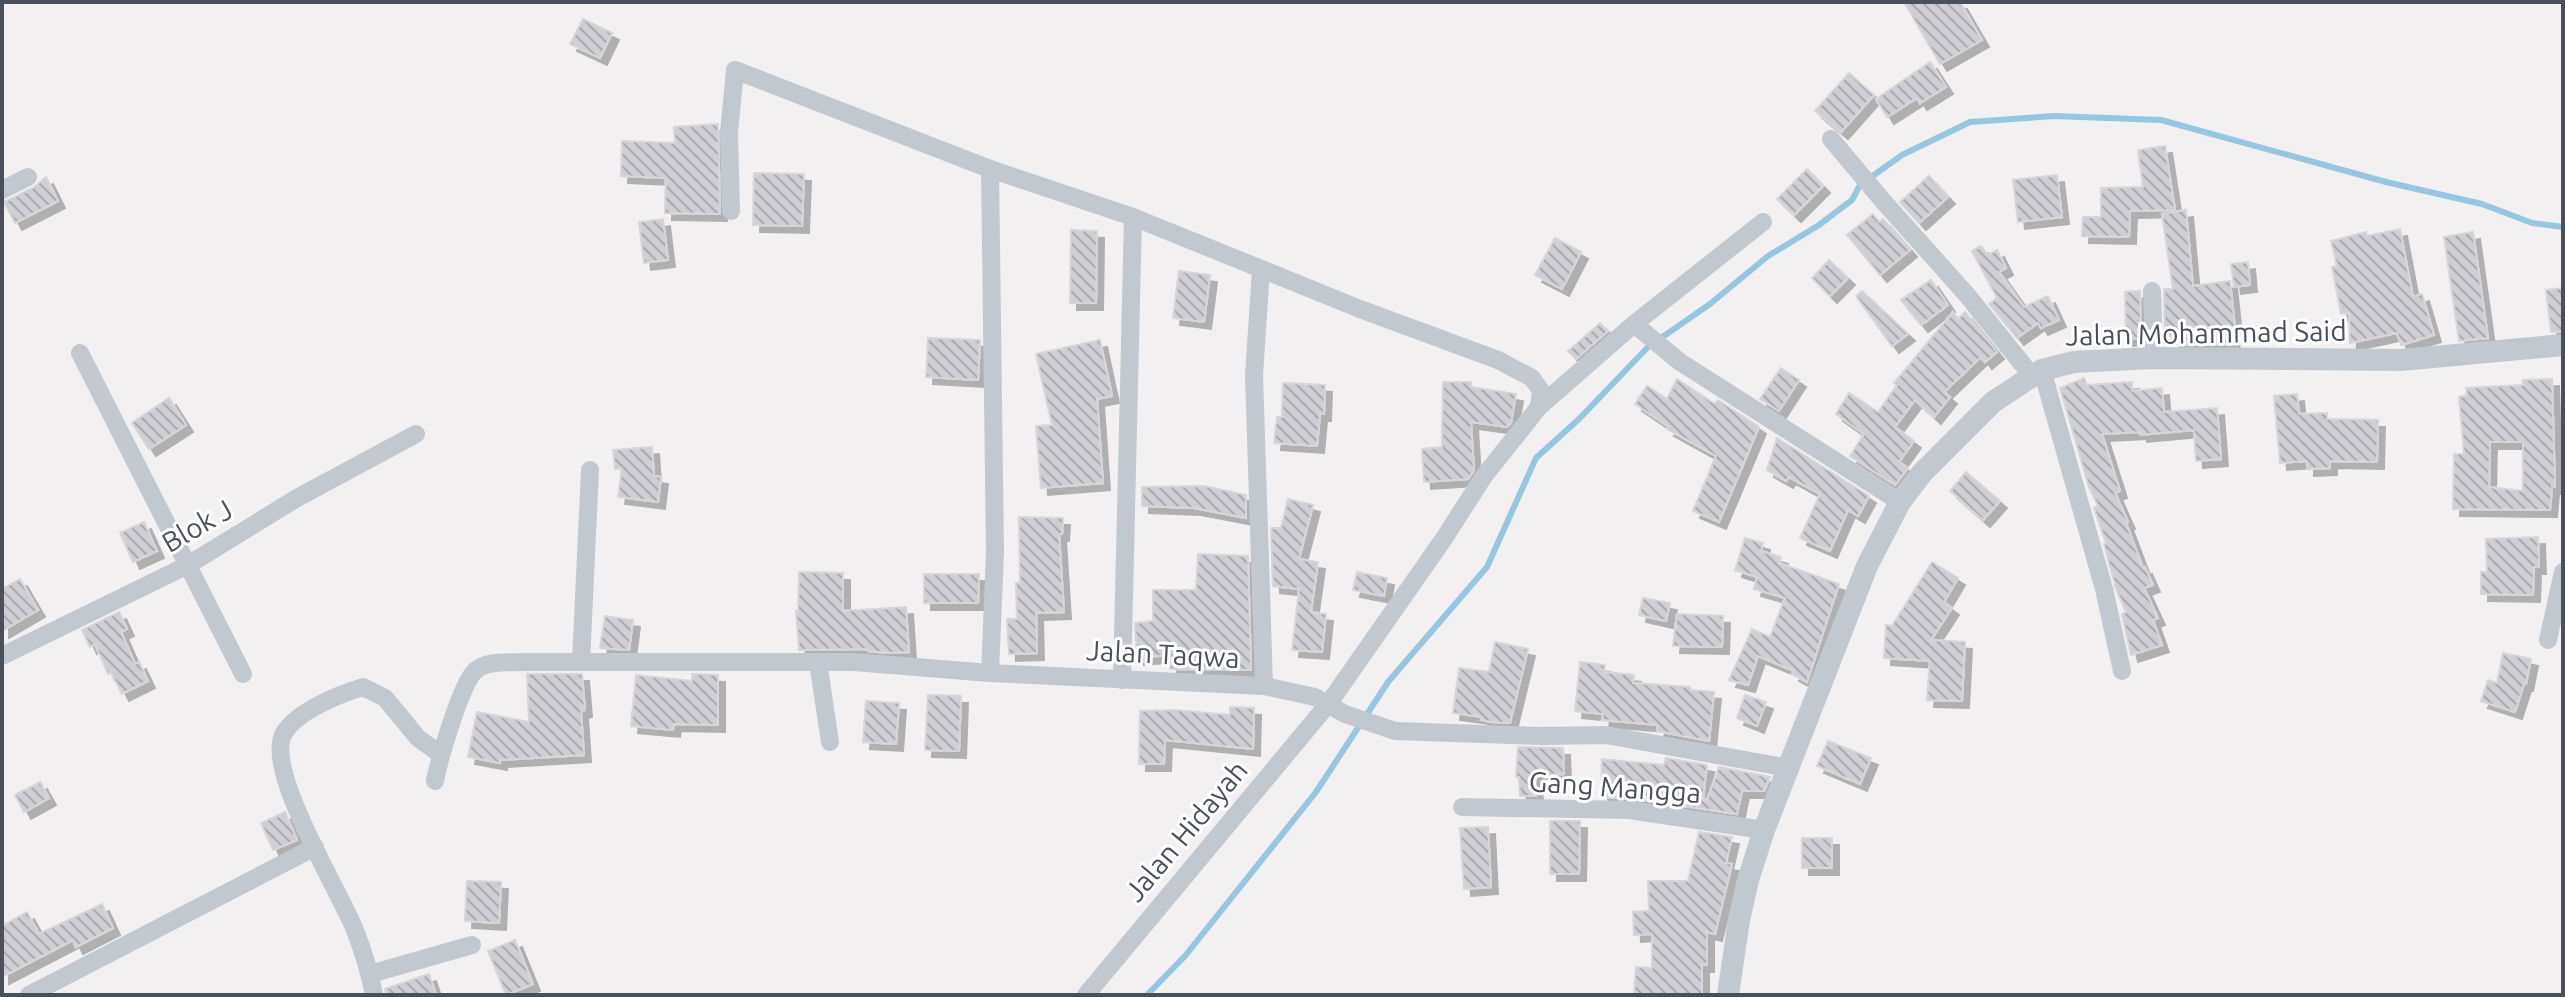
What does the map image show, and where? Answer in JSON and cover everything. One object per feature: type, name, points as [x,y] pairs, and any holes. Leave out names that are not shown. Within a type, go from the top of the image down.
[{"type":"street","points":[[731,211],[729,133],[735,70],[990,169],[1133,217],[1261,270],[1498,360],[1532,378],[1541,391],[1539,407]]},
{"type":"street","points":[[1831,139],[2037,373],[2104,589],[2122,671]]},
{"type":"street","points":[[990,169],[995,552],[990,673]]},
{"type":"street","points":[[2,190],[28,177]]},
{"type":"street","points":[[1122,680],[1133,217]]},
{"type":"street","name":"Jalan Hidayah","points":[[1086,995],[1329,703],[1484,476],[1539,407],[1640,330],[1763,222]]},
{"type":"street","points":[[1261,270],[1254,406],[1264,686]]},
{"type":"street","points":[[2152,291],[2154,358]]},
{"type":"street","points":[[1640,330],[1680,362],[1900,502]]},
{"type":"street","name":"Jalan Mohammad Said","points":[[1728,995],[1739,920],[1764,830],[1867,566],[1900,502],[1922,473],[1993,402],[2037,373],[2074,362],[2154,358],[2401,360],[2563,345]]},
{"type":"street","points":[[80,353],[125,447],[243,674]]},
{"type":"street","name":"Blok J","points":[[2,656],[188,565],[297,498],[416,434]]},
{"type":"street","points":[[581,662],[590,470]]},
{"type":"street","points":[[2548,640],[2563,572]]},
{"type":"street","points":[[818,662],[830,742]]},
{"type":"street","name":"Jalan Taqwa","points":[[440,754],[464,687],[476,670],[491,663],[854,662],[990,673],[1264,686],[1329,703],[1345,714],[1395,731],[1606,735],[1789,768]]},
{"type":"street","points":[[374,995],[355,929],[284,779],[279,750],[284,732],[300,717],[339,695],[363,687],[385,698],[418,738],[440,754],[435,781]]},
{"type":"street","name":"Gang Mangga","points":[[1462,807],[1629,810],[1764,830]]},
{"type":"street","points":[[29,995],[315,847]]},
{"type":"street","points":[[370,974],[472,945]]},
{"type":"building","points":[[1904,2],[1960,2],[1982,40],[1940,64]]},
{"type":"building","points":[[583,19],[612,33],[600,58],[570,44]]},
{"type":"building","points":[[1930,62],[1946,87],[1920,103],[1917,98],[1887,117],[1876,99]]},
{"type":"building","points":[[1849,73],[1874,95],[1841,132],[1815,111]]},
{"type":"building","points":[[718,124],[720,214],[665,213],[666,178],[621,176],[622,141],[675,143],[674,127]]},
{"type":"building","points":[[2165,146],[2175,210],[2130,211],[2129,237],[2082,236],[2083,217],[2101,217],[2101,188],[2143,187],[2138,150]]},
{"type":"building","points":[[1807,169],[1823,186],[1794,215],[1777,199]]},
{"type":"building","points":[[754,173],[804,174],[802,226],[753,225]]},
{"type":"building","points":[[2057,175],[2062,217],[2018,222],[2013,180]]},
{"type":"building","points":[[1929,176],[1948,197],[1919,223],[1900,202]]},
{"type":"building","points":[[46,177],[58,201],[15,223],[4,202],[33,188]]},
{"type":"building","points":[[2186,210],[2193,286],[2230,281],[2235,327],[2231,327],[2233,345],[2173,344],[2173,336],[2165,336],[2164,289],[2173,289],[2162,214]]},
{"type":"building","points":[[1873,214],[1879,222],[1883,219],[1910,250],[1880,275],[1847,235]]},
{"type":"building","points":[[663,219],[668,260],[644,263],[639,222]]},
{"type":"building","points":[[2400,229],[2413,297],[2422,294],[2434,335],[2401,345],[2397,333],[2350,343],[2349,313],[2341,314],[2332,267],[2337,266],[2331,241],[2366,232],[2367,236]]},
{"type":"building","points":[[1071,230],[1097,231],[1096,303],[1070,303]]},
{"type":"building","points":[[2473,232],[2488,338],[2459,341],[2444,237]]},
{"type":"building","points":[[1555,238],[1581,252],[1562,289],[1535,275]]},
{"type":"building","points":[[1981,246],[1988,255],[1997,250],[2006,268],[1999,272],[2024,307],[2048,296],[2059,320],[2041,328],[2038,323],[2017,338],[1989,304],[1997,298],[1972,251]]},
{"type":"building","points":[[1829,260],[1848,278],[1830,296],[1812,278]]},
{"type":"building","points":[[2248,262],[2250,285],[2234,287],[2231,264]]},
{"type":"building","points":[[1179,271],[1210,275],[1204,322],[1173,318]]},
{"type":"building","points":[[1931,280],[1948,305],[1921,325],[1901,300]]},
{"type":"building","points":[[2563,288],[2563,331],[2551,332],[2546,290]]},
{"type":"building","points":[[1862,291],[1908,334],[1892,346],[1856,296]]},
{"type":"building","points":[[2140,291],[2141,338],[2126,339],[2125,292]]},
{"type":"building","points":[[1953,312],[1958,319],[1965,312],[1997,352],[1985,362],[1981,357],[1944,392],[1950,397],[1934,417],[1915,400],[1895,427],[1914,441],[1899,462],[1908,468],[1895,485],[1850,456],[1864,434],[1836,414],[1849,393],[1878,412],[1897,385],[1894,383]]},
{"type":"building","points":[[1600,323],[1608,331],[1576,359],[1568,351]]},
{"type":"building","points":[[928,338],[980,340],[978,380],[926,377]]},
{"type":"building","points":[[1100,340],[1112,396],[1097,399],[1103,483],[1041,488],[1036,426],[1052,425],[1036,354]]},
{"type":"building","points":[[1781,368],[1799,380],[1779,411],[1760,399]]},
{"type":"building","points":[[2084,378],[2087,385],[2132,382],[2132,391],[2162,388],[2164,412],[2217,408],[2221,459],[2196,461],[2194,430],[2140,435],[2140,432],[2102,434],[2120,491],[2115,493],[2143,568],[2153,585],[2144,588],[2158,618],[2153,620],[2162,645],[2131,655],[2122,614],[2126,612],[2116,589],[2106,543],[2094,508],[2098,506],[2089,487],[2060,388]]},
{"type":"building","points":[[1677,379],[1715,404],[1718,400],[1759,427],[1719,522],[1693,511],[1716,456],[1667,429],[1669,427],[1635,404],[1647,386],[1667,399]]},
{"type":"building","points":[[2552,379],[2555,487],[2552,487],[2550,510],[2453,509],[2454,454],[2464,454],[2459,397],[2467,395],[2466,388],[2523,385],[2523,380]],"holes":[[[2490,442],[2523,442],[2523,491],[2489,487]]]},
{"type":"building","points":[[1443,382],[1471,382],[1471,387],[1516,394],[1511,423],[1507,427],[1471,422],[1474,470],[1468,479],[1424,482],[1422,449],[1442,447]]},
{"type":"building","points":[[1283,383],[1325,385],[1324,414],[1320,414],[1317,446],[1274,443],[1277,417],[1282,417]]},
{"type":"building","points":[[2297,394],[2299,414],[2327,413],[2327,419],[2378,420],[2377,462],[2330,461],[2330,468],[2307,469],[2307,461],[2280,463],[2274,396]]},
{"type":"building","points":[[169,398],[186,425],[149,449],[132,423]]},
{"type":"building","points":[[1777,438],[1869,496],[1858,516],[1848,510],[1830,551],[1800,538],[1820,494],[1789,477],[1786,481],[1767,470]]},
{"type":"building","points":[[652,447],[654,476],[661,477],[658,502],[618,497],[622,468],[615,469],[613,450]]},
{"type":"building","points":[[1966,472],[2000,501],[1983,520],[1950,491]]},
{"type":"building","points":[[1204,486],[1246,495],[1246,518],[1194,508],[1142,506],[1142,487]]},
{"type":"building","points":[[1288,499],[1313,505],[1299,559],[1318,562],[1311,612],[1326,614],[1322,652],[1292,650],[1299,589],[1273,586],[1271,528],[1281,528]]},
{"type":"building","points":[[1019,517],[1063,518],[1062,534],[1059,534],[1064,612],[1036,613],[1037,653],[1009,654],[1007,619],[1017,619],[1016,583],[1020,583]]},
{"type":"building","points":[[144,522],[157,551],[133,562],[120,533]]},
{"type":"building","points":[[2538,537],[2539,567],[2534,567],[2533,595],[2481,594],[2481,572],[2487,572],[2486,539]]},
{"type":"building","points":[[1745,538],[1763,543],[1761,551],[1781,557],[1779,563],[1839,584],[1807,682],[1792,674],[1794,671],[1758,656],[1748,685],[1729,680],[1752,629],[1770,637],[1785,598],[1754,589],[1757,577],[1735,570]]},
{"type":"building","points":[[1198,554],[1248,556],[1251,670],[1170,669],[1170,655],[1137,658],[1135,623],[1153,621],[1153,590],[1196,590]]},
{"type":"building","points":[[1932,562],[1958,578],[1944,602],[1952,608],[1931,640],[1965,642],[1962,701],[1927,700],[1930,661],[1884,658],[1886,625],[1892,626]]},
{"type":"building","points":[[799,572],[843,573],[843,611],[906,607],[909,652],[799,650],[796,611]]},
{"type":"building","points":[[1357,572],[1387,578],[1384,596],[1353,590]]},
{"type":"building","points":[[924,574],[979,574],[978,603],[924,603]]},
{"type":"building","points":[[20,579],[38,610],[2,631],[2,589]]},
{"type":"building","points":[[1643,598],[1670,603],[1666,621],[1639,615]]},
{"type":"building","points":[[119,612],[127,629],[121,632],[135,664],[139,662],[148,681],[122,694],[111,672],[108,674],[95,644],[90,647],[82,630]]},
{"type":"building","points":[[1677,614],[1723,616],[1722,647],[1673,646]]},
{"type":"building","points":[[605,616],[633,620],[629,650],[600,648]]},
{"type":"building","points":[[1495,642],[1528,649],[1510,723],[1453,713],[1459,668],[1489,672]]},
{"type":"building","points":[[2503,653],[2531,659],[2526,684],[2515,712],[2481,701],[2488,680],[2497,683]]},
{"type":"building","points":[[1580,662],[1605,665],[1604,672],[1634,675],[1633,683],[1714,692],[1709,741],[1657,731],[1658,725],[1602,720],[1603,714],[1575,711]]},
{"type":"building","points":[[527,674],[582,674],[584,755],[500,760],[500,763],[468,757],[477,712],[529,722]]},
{"type":"building","points":[[692,674],[718,675],[718,725],[674,724],[673,730],[631,726],[636,675],[692,681]]},
{"type":"building","points":[[928,695],[961,696],[959,751],[925,750]]},
{"type":"building","points":[[1745,695],[1766,702],[1757,726],[1737,718]]},
{"type":"building","points":[[866,701],[899,703],[896,744],[863,742]]},
{"type":"building","points":[[1230,707],[1254,708],[1253,749],[1165,740],[1164,764],[1139,764],[1140,711],[1175,710],[1230,715]]},
{"type":"building","points":[[1828,741],[1871,758],[1860,784],[1817,766]]},
{"type":"building","points":[[1518,747],[1563,748],[1564,774],[1535,775],[1536,796],[1520,796],[1519,777],[1516,777]]},
{"type":"building","points":[[1666,758],[1707,765],[1703,799],[1707,800],[1719,767],[1770,777],[1764,791],[1742,791],[1737,814],[1631,798],[1601,798],[1602,759],[1664,765]]},
{"type":"building","points":[[40,782],[49,798],[24,812],[15,795]]},
{"type":"building","points":[[285,812],[297,840],[273,850],[261,823]]},
{"type":"building","points":[[1550,821],[1580,821],[1579,874],[1550,874]]},
{"type":"building","points":[[1488,827],[1491,887],[1464,889],[1460,828]]},
{"type":"building","points":[[1699,832],[1732,837],[1726,863],[1732,864],[1715,934],[1707,932],[1707,965],[1702,965],[1702,995],[1634,995],[1636,967],[1652,968],[1652,934],[1634,935],[1633,912],[1649,911],[1648,881],[1688,881]]},
{"type":"building","points":[[1802,838],[1832,838],[1832,868],[1802,868]]},
{"type":"building","points":[[467,881],[501,882],[499,923],[465,921]]},
{"type":"building","points":[[102,904],[113,928],[76,947],[73,940],[2,977],[2,926],[27,912],[39,934]]},
{"type":"building","points":[[515,940],[533,984],[506,995],[488,951]]},
{"type":"building","points":[[429,974],[436,995],[386,995],[385,989]]},
{"type":"waterway","points":[[1147,995],[1185,956],[1316,792],[1388,682],[1487,567],[1536,458],[1579,419],[1648,347],[1710,304],[1768,256],[1819,225],[1852,200],[1860,185],[1902,155],[1970,122],[2054,116],[2161,120],[2386,182],[2482,204],[2532,223],[2563,227]]}]
